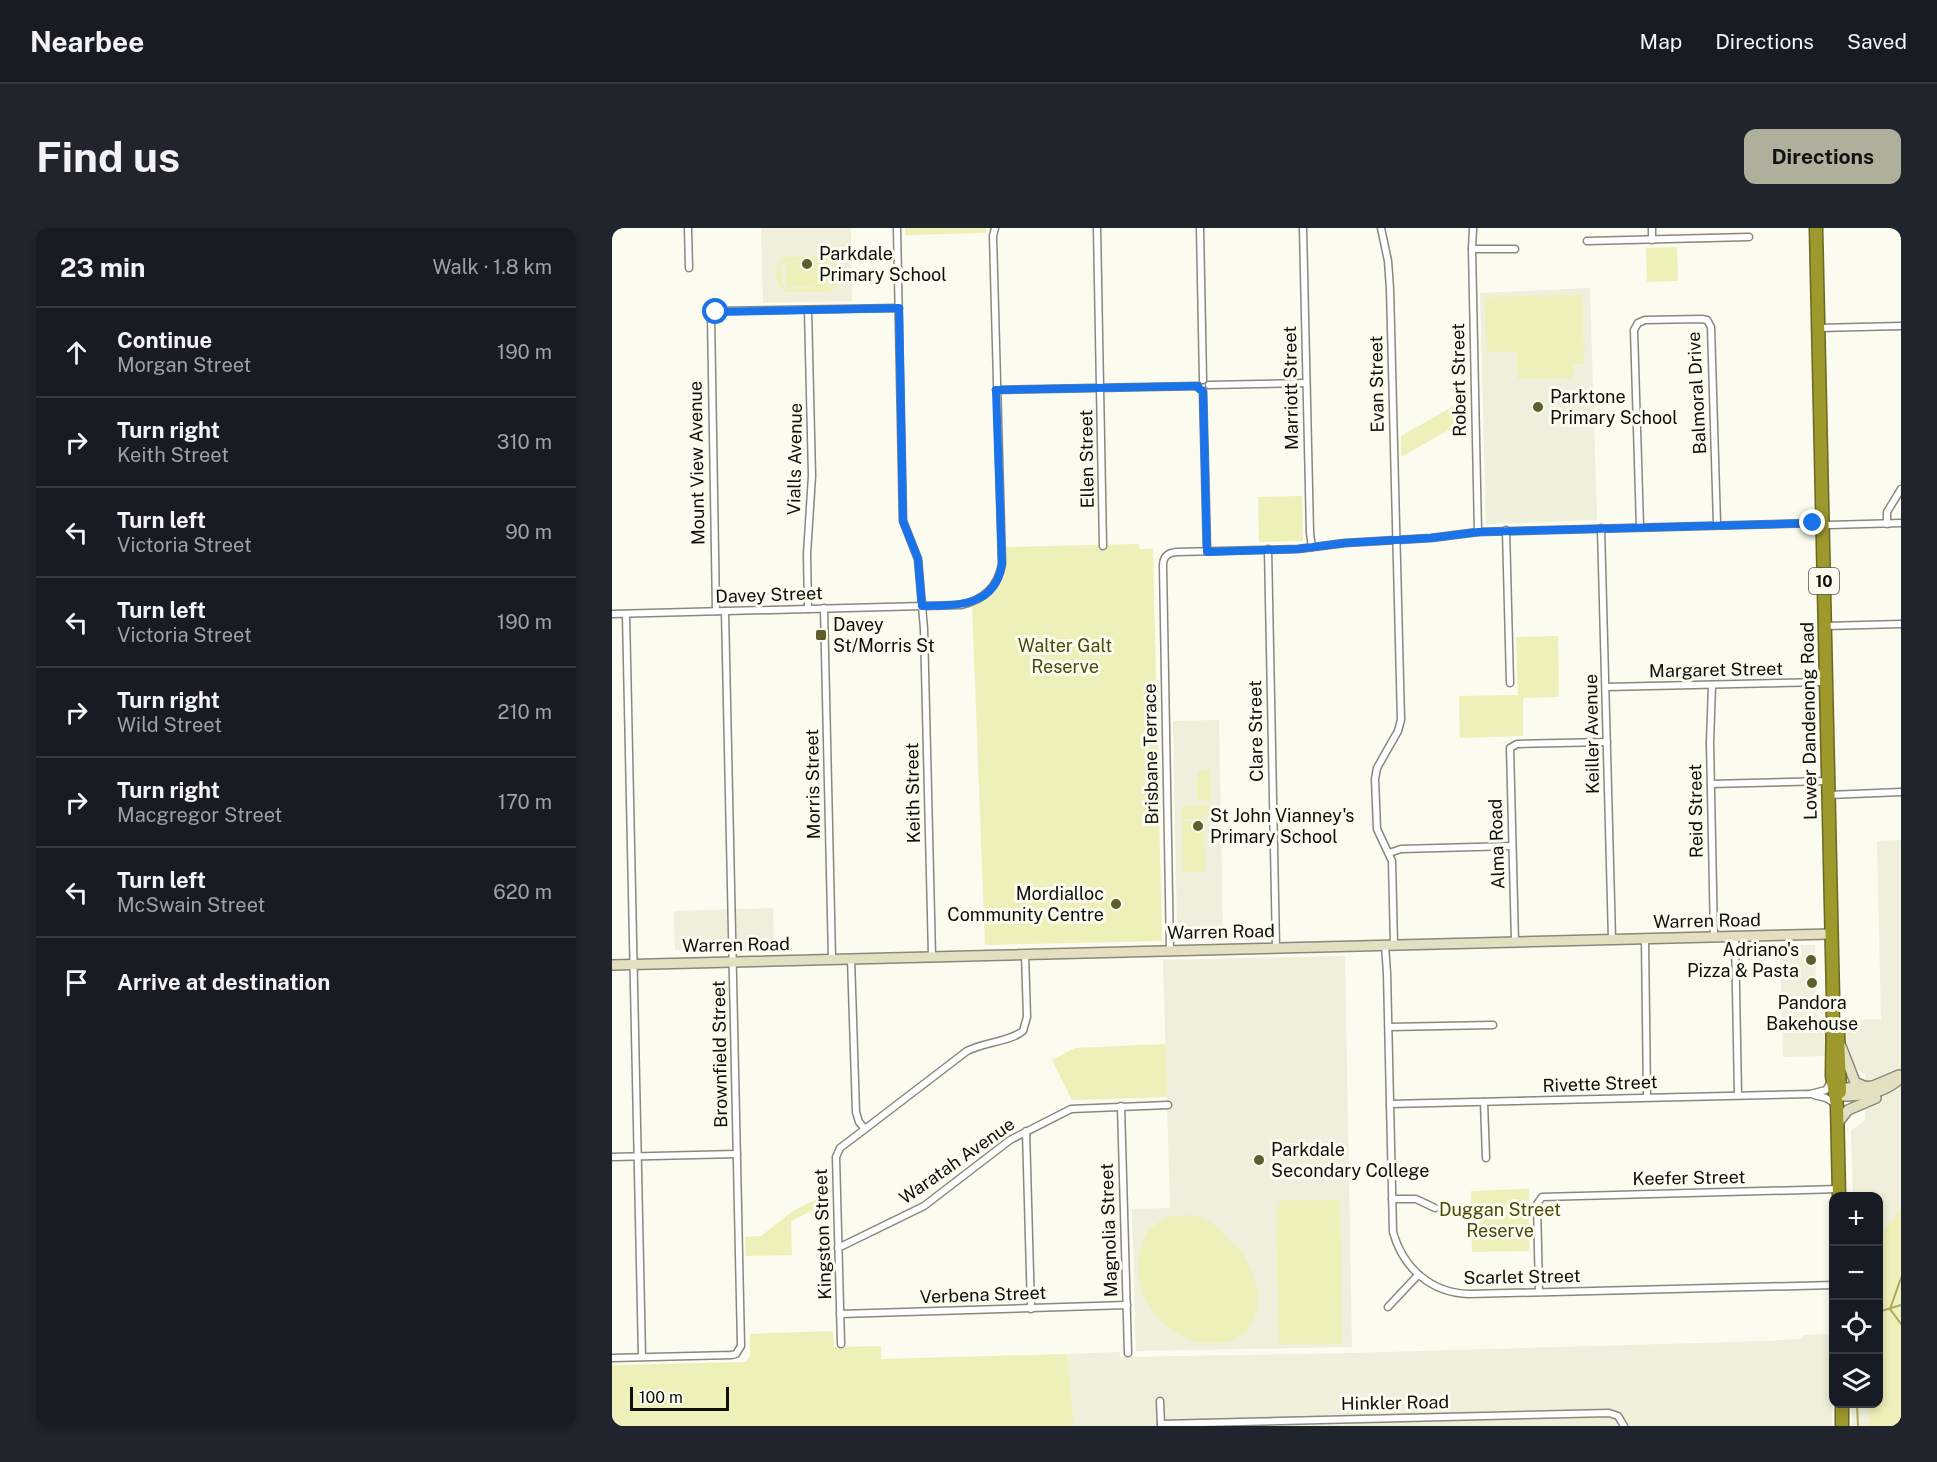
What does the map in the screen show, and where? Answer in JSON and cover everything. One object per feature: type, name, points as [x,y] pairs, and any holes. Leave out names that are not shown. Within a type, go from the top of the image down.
[{"type":"highway","name":"Lower Dandenong Road","points":[[1816,228],[1832,934],[1832,1076],[1837,1095]]},
{"type":"highway","name":"Lower Dandenong Road","points":[[1833,998],[1840,1044],[1837,1095],[1839,1192]]},
{"type":"highway","points":[[1842,1408],[1842,1426]]},
{"type":"street","points":[[688,228],[689,268]]},
{"type":"street","name":"Keith Street","points":[[897,228],[903,521],[917,555],[924,628],[932,956]]},
{"type":"street","name":"Davey Street","points":[[612,614],[961,605],[977,599],[992,589],[1002,564],[996,390],[993,236],[995,228]]},
{"type":"street","name":"Ellen Street","points":[[1096,228],[1103,546]]},
{"type":"street","points":[[1200,228],[1207,552],[1312,547],[1506,530],[1717,524],[1901,523]]},
{"type":"street","name":"Marriott Street","points":[[1303,228],[1312,547]]},
{"type":"street","name":"Evan Street","points":[[1381,228],[1388,261],[1390,289],[1401,724],[1377,768],[1375,779],[1377,829],[1389,854]]},
{"type":"street","name":"Robert Street","points":[[1473,228],[1478,532]]},
{"type":"street","points":[[1652,228],[1652,240]]},
{"type":"street","points":[[1587,241],[1749,237]]},
{"type":"street","points":[[1472,249],[1515,249]]},
{"type":"street","points":[[808,310],[899,308]]},
{"type":"street","name":"Mount View Avenue","points":[[716,611],[710,318],[712,314],[719,311],[808,310]]},
{"type":"street","name":"Vialls Avenue","points":[[808,310],[812,476],[807,554],[808,609]]},
{"type":"street","name":"Balmoral Drive","points":[[1640,527],[1634,330],[1638,323],[1645,320],[1702,319],[1707,320],[1710,324],[1717,524]]},
{"type":"street","points":[[1818,328],[1901,326]]},
{"type":"street","points":[[996,390],[1306,383]]},
{"type":"street","points":[[1887,524],[1887,512],[1901,489]]},
{"type":"street","name":"Keiller Avenue","points":[[1600,528],[1612,939]]},
{"type":"street","points":[[1506,530],[1510,683]]},
{"type":"street","name":"Clare Street","points":[[1268,549],[1276,947]]},
{"type":"street","name":"Brisbane Terrace","points":[[1170,950],[1164,558],[1172,552],[1207,552]]},
{"type":"street","name":"Morris Street","points":[[824,608],[832,959]]},
{"type":"street","name":"Brownfield Street","points":[[642,1357],[732,1355],[738,1352],[741,1343],[725,611]]},
{"type":"street","points":[[612,1358],[642,1357],[626,614]]},
{"type":"street","points":[[1825,626],[1901,624]]},
{"type":"street","name":"Margaret Street","points":[[1606,687],[1826,682]]},
{"type":"street","name":"Reid Street","points":[[1712,685],[1714,937]]},
{"type":"street","name":"Alma Road","points":[[1515,942],[1509,753],[1511,746],[1608,742]]},
{"type":"street","points":[[1711,784],[1828,781]]},
{"type":"street","points":[[1829,795],[1901,792]]},
{"type":"street","points":[[1389,854],[1401,849],[1512,846]]},
{"type":"street","name":"Scarlet Street","points":[[1389,854],[1392,866],[1388,973],[1393,1232],[1406,1261],[1418,1275],[1433,1286],[1456,1293],[1829,1285]]},
{"type":"street","name":"Warren Road","points":[[612,965],[1832,934]]},
{"type":"street","points":[[1735,936],[1738,1095]]},
{"type":"street","points":[[1645,939],[1647,1097]]},
{"type":"street","name":"Kingston Street","points":[[841,1344],[836,1157],[840,1148],[967,1051],[1023,1031],[1027,1017],[1025,954]]},
{"type":"street","points":[[851,958],[856,1112],[859,1122],[865,1129]]},
{"type":"street","points":[[1389,1027],[1492,1025]]},
{"type":"street","points":[[1840,1044],[1855,1082],[1864,1086]]},
{"type":"street","points":[[1810,1094],[1829,1088],[1832,1076]]},
{"type":"street","points":[[1837,1095],[1901,1076]]},
{"type":"street","points":[[1837,1124],[1848,1110],[1876,1098],[1901,1076]]},
{"type":"street","points":[[1837,1095],[1870,1095],[1892,1086]]},
{"type":"street","name":"Rivette Street","points":[[1390,1104],[1810,1094],[1826,1098],[1837,1095]]},
{"type":"street","points":[[1484,1102],[1485,1158]]},
{"type":"street","name":"Waratah Avenue","points":[[838,1248],[924,1206],[1010,1140],[1075,1108],[1168,1105]]},
{"type":"street","name":"Magnolia Street","points":[[1121,1106],[1128,1353]]},
{"type":"street","points":[[1026,1131],[1030,1308]]},
{"type":"street","points":[[612,1156],[737,1154]]},
{"type":"street","name":"Keefer Street","points":[[1539,1293],[1537,1204],[1540,1198],[1829,1193]]},
{"type":"street","points":[[1392,1199],[1416,1199],[1435,1208]]},
{"type":"street","points":[[1388,1307],[1418,1275]]},
{"type":"street","name":"Verbena Street","points":[[840,1314],[1127,1305]]},
{"type":"street","points":[[1160,1401],[1161,1425]]},
{"type":"street","name":"Hinkler Road","points":[[1161,1425],[1609,1413],[1618,1416],[1623,1426]]},
{"type":"shaded area","name":"Parkdale Primary School","points":[[761,228],[851,228],[852,301],[763,303]]},
{"type":"shaded area","name":"Parktone Primary School","points":[[1590,288],[1597,520],[1486,524],[1480,293]]},
{"type":"shaded area","name":"St John Vianney's Primary School","points":[[1219,720],[1223,938],[1186,939],[1177,931],[1173,721]]},
{"type":"shaded area","points":[[1901,840],[1901,1426],[1852,1426],[1851,1408],[1883,1408],[1883,1192],[1853,1192],[1851,1130],[1865,1121],[1865,1074],[1855,1068],[1847,1042],[1846,1020],[1881,1019],[1877,841]]},
{"type":"shaded area","points":[[773,908],[774,950],[714,952],[714,949],[675,950],[674,911]]},
{"type":"shaded area","points":[[1780,945],[1815,945],[1817,1025],[1824,1025],[1824,1056],[1783,1057]]},
{"type":"shaded area","name":"Parkdale Secondary College","points":[[1345,956],[1352,1347],[1136,1351],[1132,1209],[1170,1208],[1163,960]]},
{"type":"shaded area","points":[[1829,1334],[1829,1408],[1832,1408],[1832,1426],[1074,1426],[1067,1354],[1120,1352],[1120,1357],[1352,1353],[1768,1341],[1799,1339],[1804,1335]]},
{"type":"green space","points":[[905,228],[986,228],[986,233],[905,235]]},
{"type":"green space","points":[[1677,247],[1678,281],[1647,282],[1646,248]]},
{"type":"green space","points":[[827,256],[832,258],[836,267],[835,287],[828,292],[787,292],[777,281],[776,275],[780,260],[784,257]],"holes":[[[826,260],[832,265],[833,283],[830,287],[787,289],[782,285],[781,266],[784,262]]]},
{"type":"green space","points":[[827,261],[828,287],[786,287],[786,262]]},
{"type":"green space","points":[[1582,295],[1584,364],[1573,364],[1573,378],[1518,379],[1517,352],[1487,352],[1485,297]]},
{"type":"green space","points":[[1468,398],[1468,419],[1401,457],[1401,436]]},
{"type":"green space","points":[[1302,496],[1303,541],[1259,542],[1258,497]]},
{"type":"green space","name":"Walter Galt Reserve","points":[[1139,544],[1140,549],[1153,549],[1162,941],[985,945],[972,606],[982,602],[1000,583],[1005,567],[1006,547]]},
{"type":"green space","points":[[1558,636],[1559,697],[1523,698],[1523,736],[1460,738],[1459,696],[1518,695],[1516,637]]},
{"type":"green space","points":[[1210,770],[1211,800],[1197,801],[1197,771]]},
{"type":"green space","points":[[1210,805],[1211,818],[1182,819],[1182,806]]},
{"type":"green space","points":[[1204,820],[1205,872],[1183,872],[1182,821]]},
{"type":"green space","points":[[1166,1044],[1167,1097],[1072,1100],[1052,1060],[1075,1048]]},
{"type":"green space","name":"Duggan Street Reserve","points":[[1529,1189],[1529,1251],[1472,1252],[1471,1191]]},
{"type":"green space","points":[[828,1193],[828,1203],[791,1221],[792,1255],[746,1256],[745,1237],[761,1236],[793,1211]]},
{"type":"green space","points":[[1282,1200],[1340,1200],[1342,1343],[1279,1345],[1276,1211]]},
{"type":"green space","points":[[1901,1210],[1901,1426],[1869,1426],[1869,1408],[1883,1408],[1883,1230]]},
{"type":"green space","points":[[1185,1215],[1203,1218],[1216,1227],[1241,1253],[1254,1276],[1258,1300],[1257,1312],[1246,1332],[1235,1339],[1212,1343],[1195,1341],[1179,1335],[1165,1325],[1145,1298],[1138,1265],[1144,1239],[1153,1226],[1162,1220]]},
{"type":"green space","points":[[833,1331],[834,1347],[881,1346],[881,1359],[1067,1354],[1074,1426],[612,1426],[612,1365],[746,1362],[750,1356],[750,1334]]},
{"type":"waterway","points":[[1901,1278],[1890,1309],[1901,1324]]},
{"type":"waterway","points":[[1883,1310],[1901,1305]]},
{"type":"waterway","points":[[1857,1408],[1858,1426]]},
{"type":"place","name":"Parkdale Primary School","points":[[807,264]]},
{"type":"place","name":"Parktone Primary School","points":[[1538,407]]},
{"type":"place","name":"Davey St/Morris St","points":[[821,635]]},
{"type":"place","name":"St John Vianney's Primary School","points":[[1198,826]]},
{"type":"place","name":"Mordialloc Community Centre","points":[[1116,904]]},
{"type":"place","name":"Adriano's Pizza & Pasta","points":[[1811,960]]},
{"type":"place","name":"Pandora Bakehouse","points":[[1812,983]]},
{"type":"place","name":"Parkdale Secondary College","points":[[1259,1160]]},
{"type":"route","points":[[716,312],[899,308],[903,521],[918,559],[922,606],[961,605],[971,602],[992,589],[999,577],[1002,564],[996,390],[1198,386],[1203,391],[1207,552],[1298,549],[1478,532],[1813,523]]}]
